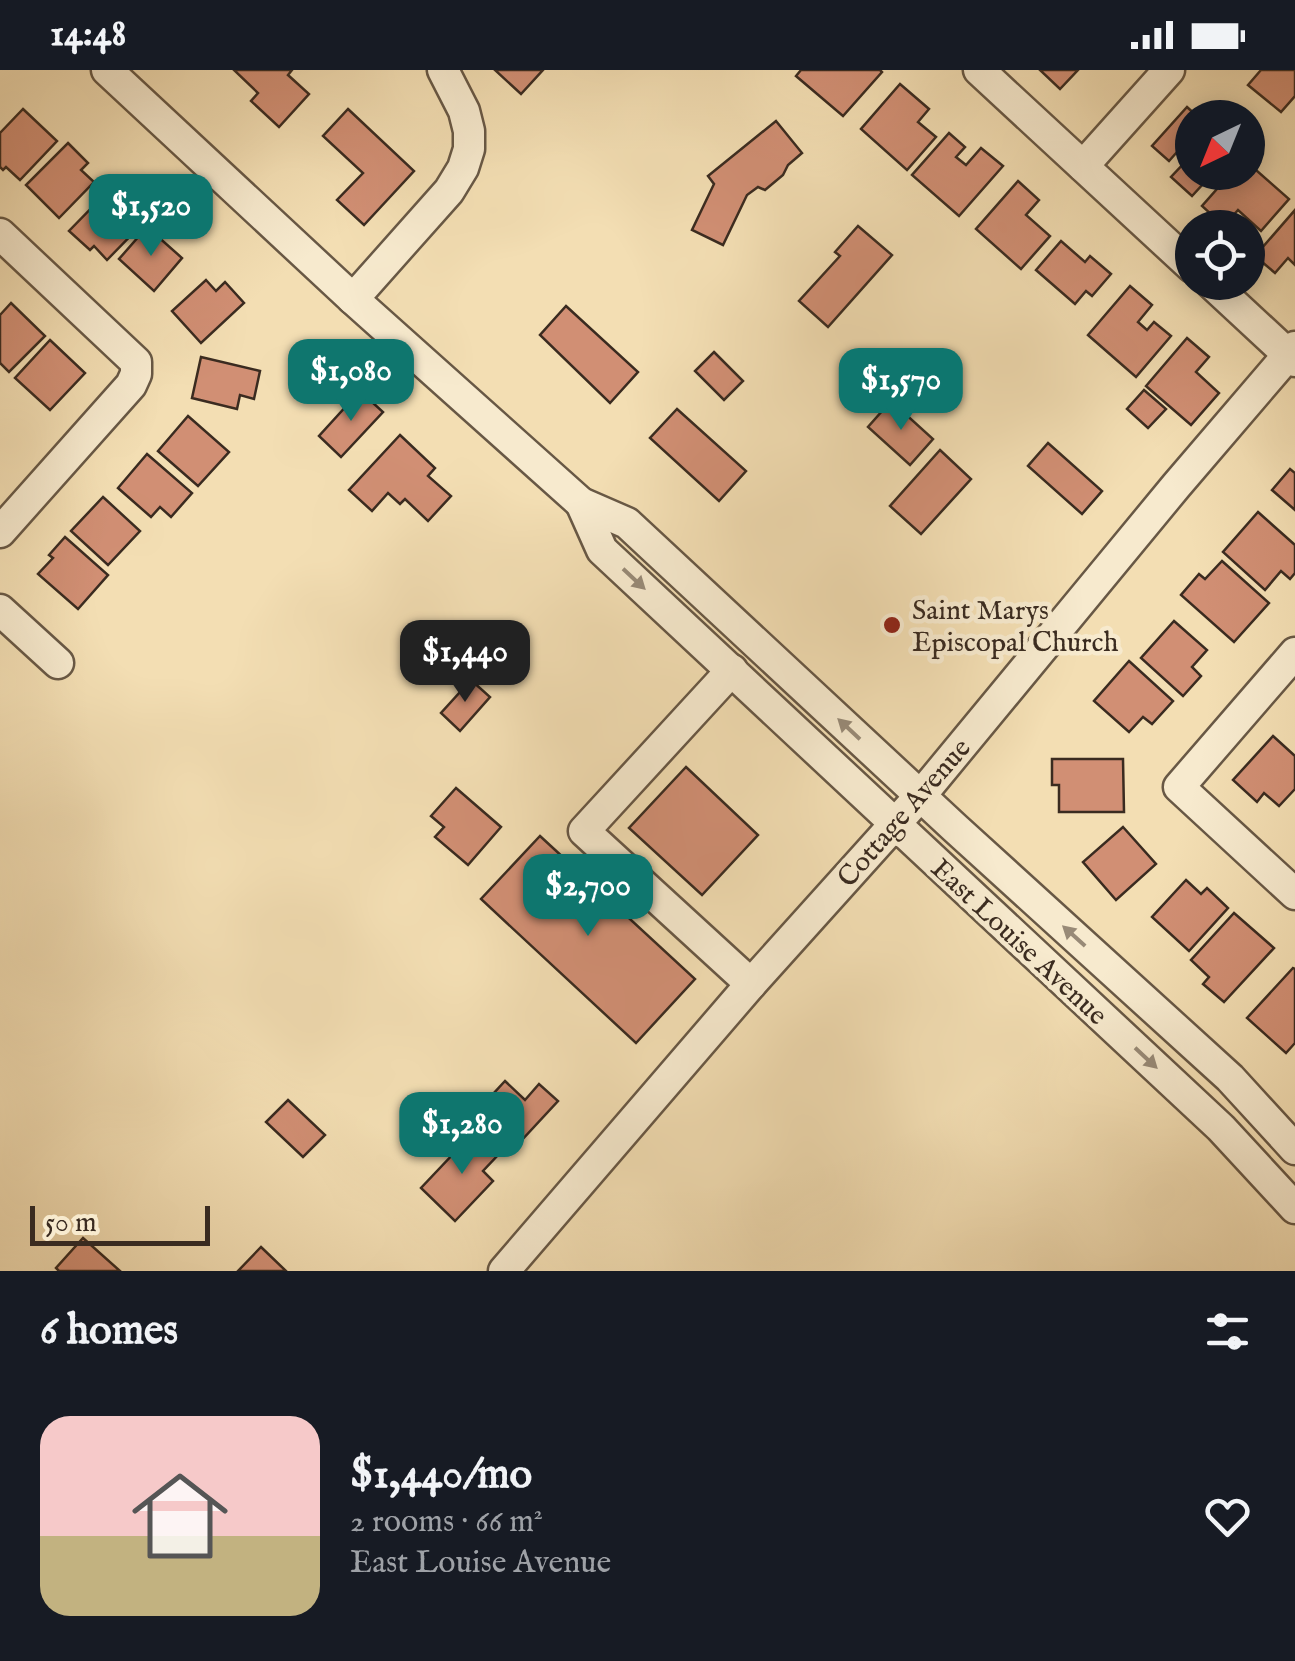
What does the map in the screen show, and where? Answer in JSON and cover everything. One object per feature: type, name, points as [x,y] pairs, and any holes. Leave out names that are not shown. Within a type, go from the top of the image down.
[{"type":"street","points":[[352,299],[449,190],[463,168],[469,131],[464,110],[443,70]]},
{"type":"street","points":[[979,70],[1175,250]]},
{"type":"street","points":[[1083,166],[1169,70]]},
{"type":"street","name":"East Louise Avenue","points":[[111,71],[352,299],[581,503],[627,523],[1230,1078],[1295,1149]]},
{"type":"street","points":[[0,234],[136,362],[131,385],[0,532]]},
{"type":"street","points":[[1230,300],[1293,355]]},
{"type":"street","name":"Cottage Avenue","points":[[504,1271],[750,984],[920,796],[1176,486],[1293,355]]},
{"type":"street","name":"East Louise Avenue","points":[[581,503],[602,550],[1222,1128],[1295,1208]]},
{"type":"street","points":[[0,610],[58,663]]},
{"type":"street","points":[[1295,653],[1180,787],[1295,894]]},
{"type":"street","points":[[732,670],[584,831],[750,984]]},
{"type":"building","points":[[234,70],[292,70],[288,75],[309,94],[279,127],[251,101],[258,93]]},
{"type":"building","points":[[495,70],[543,70],[521,94]]},
{"type":"building","points":[[801,70],[882,72],[843,116],[796,76]]},
{"type":"building","points":[[1040,70],[1078,70],[1060,89]]},
{"type":"building","points":[[1261,70],[1295,70],[1295,96],[1281,112],[1248,85]]},
{"type":"building","points":[[900,84],[929,109],[918,122],[936,137],[907,170],[861,129]]},
{"type":"building","points":[[23,109],[57,141],[20,180],[6,167],[0,167],[0,133]]},
{"type":"building","points":[[348,109],[414,171],[364,225],[337,200],[363,173],[323,136]]},
{"type":"building","points":[[1175,120],[1175,154],[1169,161],[1152,146]]},
{"type":"building","points":[[776,121],[802,153],[765,190],[758,187],[747,195],[723,245],[692,230],[714,184],[708,176]]},
{"type":"building","points":[[949,133],[965,147],[956,157],[966,165],[981,148],[1003,166],[959,216],[912,175]]},
{"type":"building","points":[[68,143],[88,163],[81,170],[94,182],[59,218],[26,185]]},
{"type":"building","points":[[1265,178],[1289,199],[1265,226],[1265,210],[1206,210],[1202,206],[1216,190],[1265,190]]},
{"type":"building","points":[[1018,181],[1039,200],[1026,215],[1050,236],[1021,269],[976,229]]},
{"type":"building","points":[[110,189],[144,222],[107,260],[94,246],[90,250],[69,231]]},
{"type":"building","points":[[1295,210],[1295,265],[1288,258],[1275,273],[1265,264],[1265,244]]},
{"type":"building","points":[[858,226],[892,255],[828,327],[799,301],[840,256],[835,252]]},
{"type":"building","points":[[147,227],[182,258],[154,291],[119,259]]},
{"type":"building","points":[[1061,241],[1085,262],[1090,256],[1111,274],[1092,296],[1086,291],[1075,304],[1036,270]]},
{"type":"building","points":[[206,280],[216,291],[225,282],[244,303],[201,343],[172,311]]},
{"type":"building","points":[[1130,286],[1152,305],[1138,322],[1147,330],[1154,322],[1171,336],[1136,377],[1088,335]]},
{"type":"building","points":[[11,303],[45,336],[9,372],[0,363],[0,315]]},
{"type":"building","points":[[566,306],[638,372],[610,403],[540,335]]},
{"type":"building","points":[[1187,338],[1209,357],[1196,372],[1219,393],[1191,425],[1146,386]]},
{"type":"building","points":[[50,340],[85,373],[50,410],[15,378]]},
{"type":"building","points":[[714,352],[743,381],[724,400],[695,371]]},
{"type":"building","points":[[201,357],[260,371],[254,399],[240,395],[237,409],[192,398]]},
{"type":"building","points":[[1144,390],[1166,409],[1148,428],[1127,409]]},
{"type":"building","points":[[360,391],[383,412],[341,457],[319,436]]},
{"type":"building","points":[[891,401],[933,439],[910,465],[868,427]]},
{"type":"building","points":[[677,409],[746,471],[719,501],[650,438]]},
{"type":"building","points":[[188,416],[229,452],[198,486],[158,451]]},
{"type":"building","points":[[400,435],[435,468],[428,476],[451,496],[428,521],[405,499],[400,504],[388,493],[372,511],[349,490]]},
{"type":"building","points":[[1048,443],[1102,491],[1082,514],[1028,466]]},
{"type":"building","points":[[940,450],[971,479],[921,534],[890,506]]},
{"type":"building","points":[[147,454],[192,493],[171,517],[160,507],[151,517],[118,488]]},
{"type":"building","points":[[1290,469],[1295,473],[1295,510],[1272,490]]},
{"type":"building","points":[[103,497],[140,531],[108,565],[71,531]]},
{"type":"building","points":[[1258,512],[1295,545],[1295,573],[1290,579],[1281,571],[1265,590],[1223,552]]},
{"type":"building","points":[[65,537],[108,575],[78,609],[38,574]]},
{"type":"building","points":[[1222,561],[1269,603],[1234,642],[1181,595],[1199,574],[1205,579]]},
{"type":"building","points":[[1174,621],[1207,650],[1192,667],[1201,676],[1183,696],[1141,658]]},
{"type":"building","points":[[1129,661],[1173,701],[1152,724],[1143,717],[1129,732],[1094,701]]},
{"type":"building","points":[[471,680],[490,697],[460,731],[441,713]]},
{"type":"building","points":[[1273,736],[1295,756],[1295,789],[1279,806],[1264,793],[1257,802],[1233,780]]},
{"type":"building","points":[[1052,759],[1123,759],[1124,812],[1059,812],[1059,785],[1052,785]]},
{"type":"building","points":[[686,767],[758,835],[702,895],[629,828]]},
{"type":"building","points":[[456,788],[501,827],[468,865],[435,837],[444,827],[431,816]]},
{"type":"building","points":[[1123,827],[1156,864],[1116,900],[1083,862]]},
{"type":"building","points":[[540,836],[695,979],[636,1043],[481,899]]},
{"type":"building","points":[[1186,880],[1201,894],[1207,888],[1228,908],[1189,951],[1152,917]]},
{"type":"building","points":[[1234,913],[1274,948],[1224,1002],[1203,984],[1209,977],[1191,960]]},
{"type":"building","points":[[1293,968],[1295,1043],[1286,1053],[1247,1018]]},
{"type":"building","points":[[505,1081],[525,1100],[539,1084],[558,1101],[520,1142],[487,1112],[500,1098],[494,1093]]},
{"type":"building","points":[[288,1100],[325,1135],[303,1157],[266,1122]]},
{"type":"building","points":[[474,1132],[498,1155],[483,1171],[493,1181],[455,1221],[421,1188]]},
{"type":"building","points":[[83,1238],[120,1271],[59,1271],[56,1268]]},
{"type":"building","points":[[261,1247],[286,1271],[238,1271]]},
{"type":"place","name":"Saint Marys Episcopal Church","points":[[892,625]]}]
